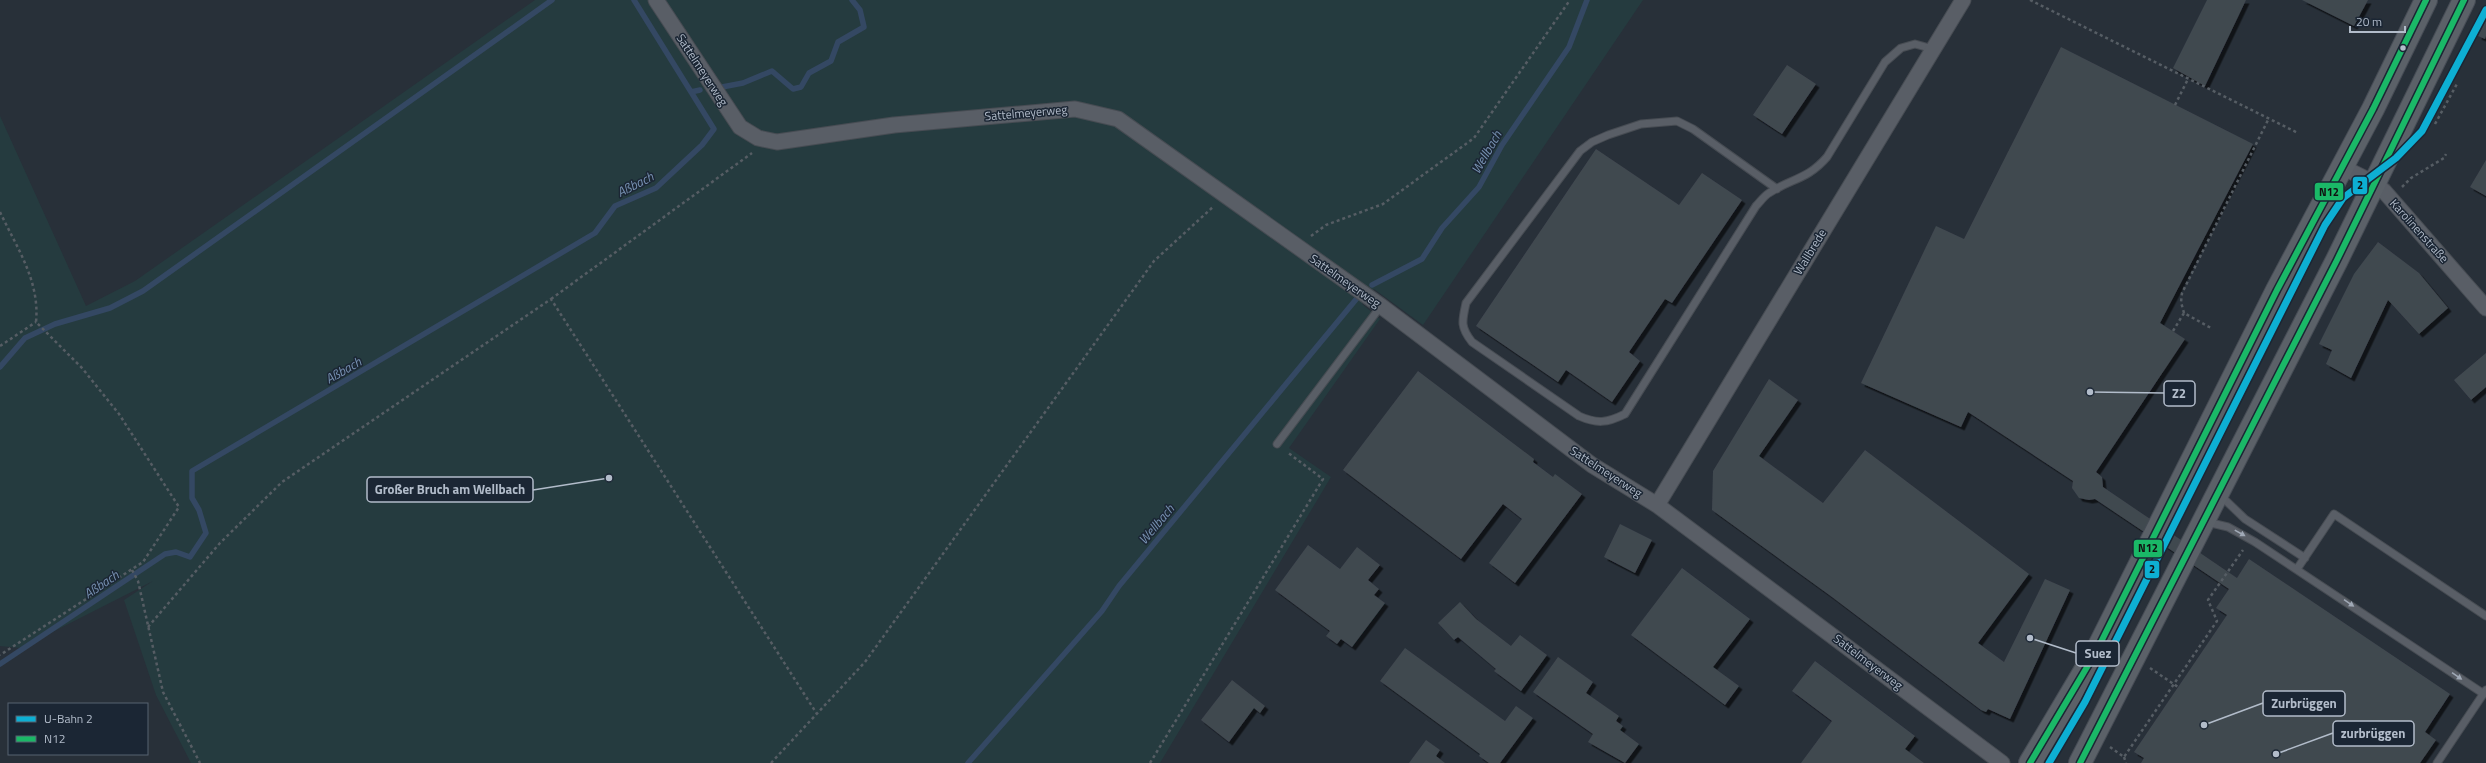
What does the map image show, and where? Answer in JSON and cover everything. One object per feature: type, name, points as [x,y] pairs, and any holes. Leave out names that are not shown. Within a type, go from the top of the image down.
[{"type":"main road","points":[[2030,763],[2099,645],[2277,290],[2342,168],[2426,0]]},
{"type":"main road","points":[[2080,763],[2374,183],[2464,0]]},
{"type":"street","name":"Sattelmeyerweg","points":[[656,0],[740,127],[758,138],[777,142],[894,125],[1076,109],[1118,119],[1224,196],[1381,306],[1592,465],[1657,505],[2002,763]]},
{"type":"street","name":"Wallbrede","points":[[1657,505],[1964,0]]},
{"type":"street","name":"Karolinenstraße","points":[[2342,168],[2374,183],[2392,200],[2486,308]]},
{"type":"lane","points":[[1777,189],[1693,129],[1677,121],[1641,124],[1592,142],[1580,151],[1466,303],[1462,320],[1464,332],[1472,342],[1579,416],[1595,422],[1610,422],[1625,414],[1756,206],[1769,193],[1777,189],[1815,170],[1827,157],[1885,62],[1901,48],[1915,44],[1933,49]]},
{"type":"lane","points":[[1277,444],[1381,306]]},
{"type":"lane","points":[[2218,492],[2245,519],[2305,558]]},
{"type":"lane","points":[[2297,568],[2334,514],[2486,616]]},
{"type":"lane","points":[[2203,521],[2218,523],[2238,531],[2297,568],[2485,692],[2437,763]]},
{"type":"path","points":[[1296,247],[1326,225],[1383,204],[1474,138],[1570,0]]},
{"type":"path","points":[[2030,0],[2298,133]]},
{"type":"path","points":[[2175,105],[2188,79]]},
{"type":"path","points":[[2435,124],[2458,82]]},
{"type":"path","points":[[2211,328],[2184,313],[2181,302],[2182,293],[2269,118]]},
{"type":"path","points":[[148,627],[220,543],[282,482],[551,299],[770,141]]},
{"type":"path","points":[[2392,200],[2411,178],[2444,158],[2446,154]]},
{"type":"path","points":[[771,763],[865,662],[1154,261],[1224,196]]},
{"type":"path","points":[[0,212],[31,274],[36,300],[36,322],[82,368],[119,414],[178,507],[143,562],[0,655]]},
{"type":"path","points":[[551,299],[817,714]]},
{"type":"path","points":[[2173,331],[2184,313]]},
{"type":"path","points":[[0,346],[36,322]]},
{"type":"path","points":[[1150,763],[1323,480],[1277,444]]},
{"type":"path","points":[[2124,757],[2216,621],[2208,600],[2242,550],[2248,554]]},
{"type":"path","points":[[132,570],[138,581],[163,692],[200,763]]},
{"type":"path","points":[[2158,673],[2178,687]]},
{"type":"path","points":[[2108,745],[2124,757],[2126,763]]},
{"type":"green space","points":[[535,0],[1643,0],[1423,325],[1374,289],[1362,304],[1380,319],[1289,448],[1331,477],[1160,763],[191,763],[156,695],[124,600],[153,581],[21,648],[0,646],[0,116],[86,306],[135,281]]},
{"type":"building","points":[[2207,0],[2246,0],[2205,86],[2173,68]]},
{"type":"building","points":[[2302,0],[2368,0],[2354,26]]},
{"type":"building","points":[[2486,20],[2486,36],[2485,39],[2478,36]]},
{"type":"building","points":[[2061,47],[2253,144],[2160,323],[2185,339],[2096,472],[2102,477],[2103,487],[2237,578],[2249,559],[2450,694],[2425,732],[2436,740],[2420,763],[2141,763],[2144,758],[2134,752],[2227,615],[2216,608],[2229,589],[2095,499],[2089,500],[2079,498],[2072,488],[2073,481],[1968,412],[1961,427],[1861,383],[1936,226],[1964,239]]},
{"type":"building","points":[[1787,65],[1816,84],[1782,134],[1753,115]]},
{"type":"building","points":[[1596,149],[1679,205],[1702,173],[1742,200],[1672,303],[1665,299],[1629,352],[1640,361],[1612,402],[1566,370],[1558,382],[1476,326]]},
{"type":"building","points":[[2486,160],[2486,196],[2470,187]]},
{"type":"building","points":[[2378,242],[2419,273],[2448,308],[2419,334],[2388,300],[2351,378],[2326,364],[2332,350],[2319,344],[2354,274]]},
{"type":"building","points":[[2486,353],[2486,387],[2471,400],[2454,380]]},
{"type":"building","points":[[1418,371],[1534,459],[1533,462],[1553,477],[1555,474],[1582,494],[1515,583],[1489,563],[1522,519],[1503,504],[1461,559],[1343,470]]},
{"type":"building","points":[[1769,379],[1798,400],[1759,456],[1823,503],[1865,450],[2029,574],[1978,643],[2004,662],[2045,579],[2070,590],[2010,719],[1988,709],[1986,712],[1981,710],[1832,597],[1712,510],[1713,471]]},
{"type":"building","points":[[1620,524],[1652,540],[1635,573],[1604,557]]},
{"type":"building","points":[[1308,545],[1340,569],[1357,547],[1380,565],[1368,580],[1379,589],[1374,595],[1385,603],[1352,647],[1341,639],[1337,644],[1326,636],[1330,631],[1275,590]]},
{"type":"building","points":[[1682,568],[1750,619],[1713,667],[1739,686],[1725,705],[1631,635]]},
{"type":"building","points":[[1460,602],[1476,619],[1511,646],[1520,635],[1547,655],[1521,691],[1494,671],[1496,669],[1458,637],[1454,640],[1438,623]]},
{"type":"building","points":[[1405,648],[1505,721],[1516,706],[1533,718],[1500,763],[1489,763],[1479,756],[1480,754],[1380,681]]},
{"type":"building","points":[[1558,657],[1593,682],[1586,693],[1619,716],[1616,721],[1623,726],[1620,730],[1639,744],[1625,763],[1588,742],[1593,734],[1533,692]]},
{"type":"building","points":[[1815,661],[1915,736],[1905,749],[1924,763],[1801,763],[1832,721],[1792,691]]},
{"type":"building","points":[[1232,680],[1265,706],[1260,713],[1254,708],[1229,742],[1201,720]]},
{"type":"building","points":[[1426,740],[1440,750],[1436,756],[1445,763],[1409,763]]},
{"type":"waterway","points":[[0,367],[25,338],[55,324],[110,308],[143,291],[552,0]]},
{"type":"waterway","name":"Aßbach","points":[[0,664],[165,554],[176,552],[190,557],[206,533],[199,510],[192,498],[192,471],[595,233],[615,206],[656,188],[702,145],[714,129],[634,0]]},
{"type":"waterway","name":"Aßbach","points":[[722,87],[743,83],[772,71],[793,89],[801,87],[809,73],[831,61],[838,42],[864,27],[860,10],[852,0]]},
{"type":"waterway","name":"Wellbach","points":[[1372,285],[1422,259],[1442,228],[1479,187],[1502,145],[1569,47],[1587,0]]},
{"type":"waterway","name":"Aßbach","points":[[691,92],[700,90]]},
{"type":"waterway","name":"Wellbach","points":[[968,763],[1102,611],[1119,586],[1358,297]]},
{"type":"metro line","name":"2","points":[[2049,763],[2085,702],[2325,225],[2343,198],[2396,158],[2422,131],[2486,10]]},
{"type":"transit line","name":"N12","points":[[2030,763],[2096,652],[2277,290],[2373,109],[2426,0]]},
{"type":"transit line","name":"N12","points":[[2080,763],[2337,260],[2464,0]]},
{"type":"place","name":"Z2","points":[[2090,392]]},
{"type":"place","name":"Großer Bruch am Wellbach","points":[[609,478]]},
{"type":"place","name":"Suez","points":[[2030,638]]},
{"type":"place","name":"Zurbrüggen","points":[[2204,725]]},
{"type":"place","name":"zurbrüggen","points":[[2276,754]]}]
